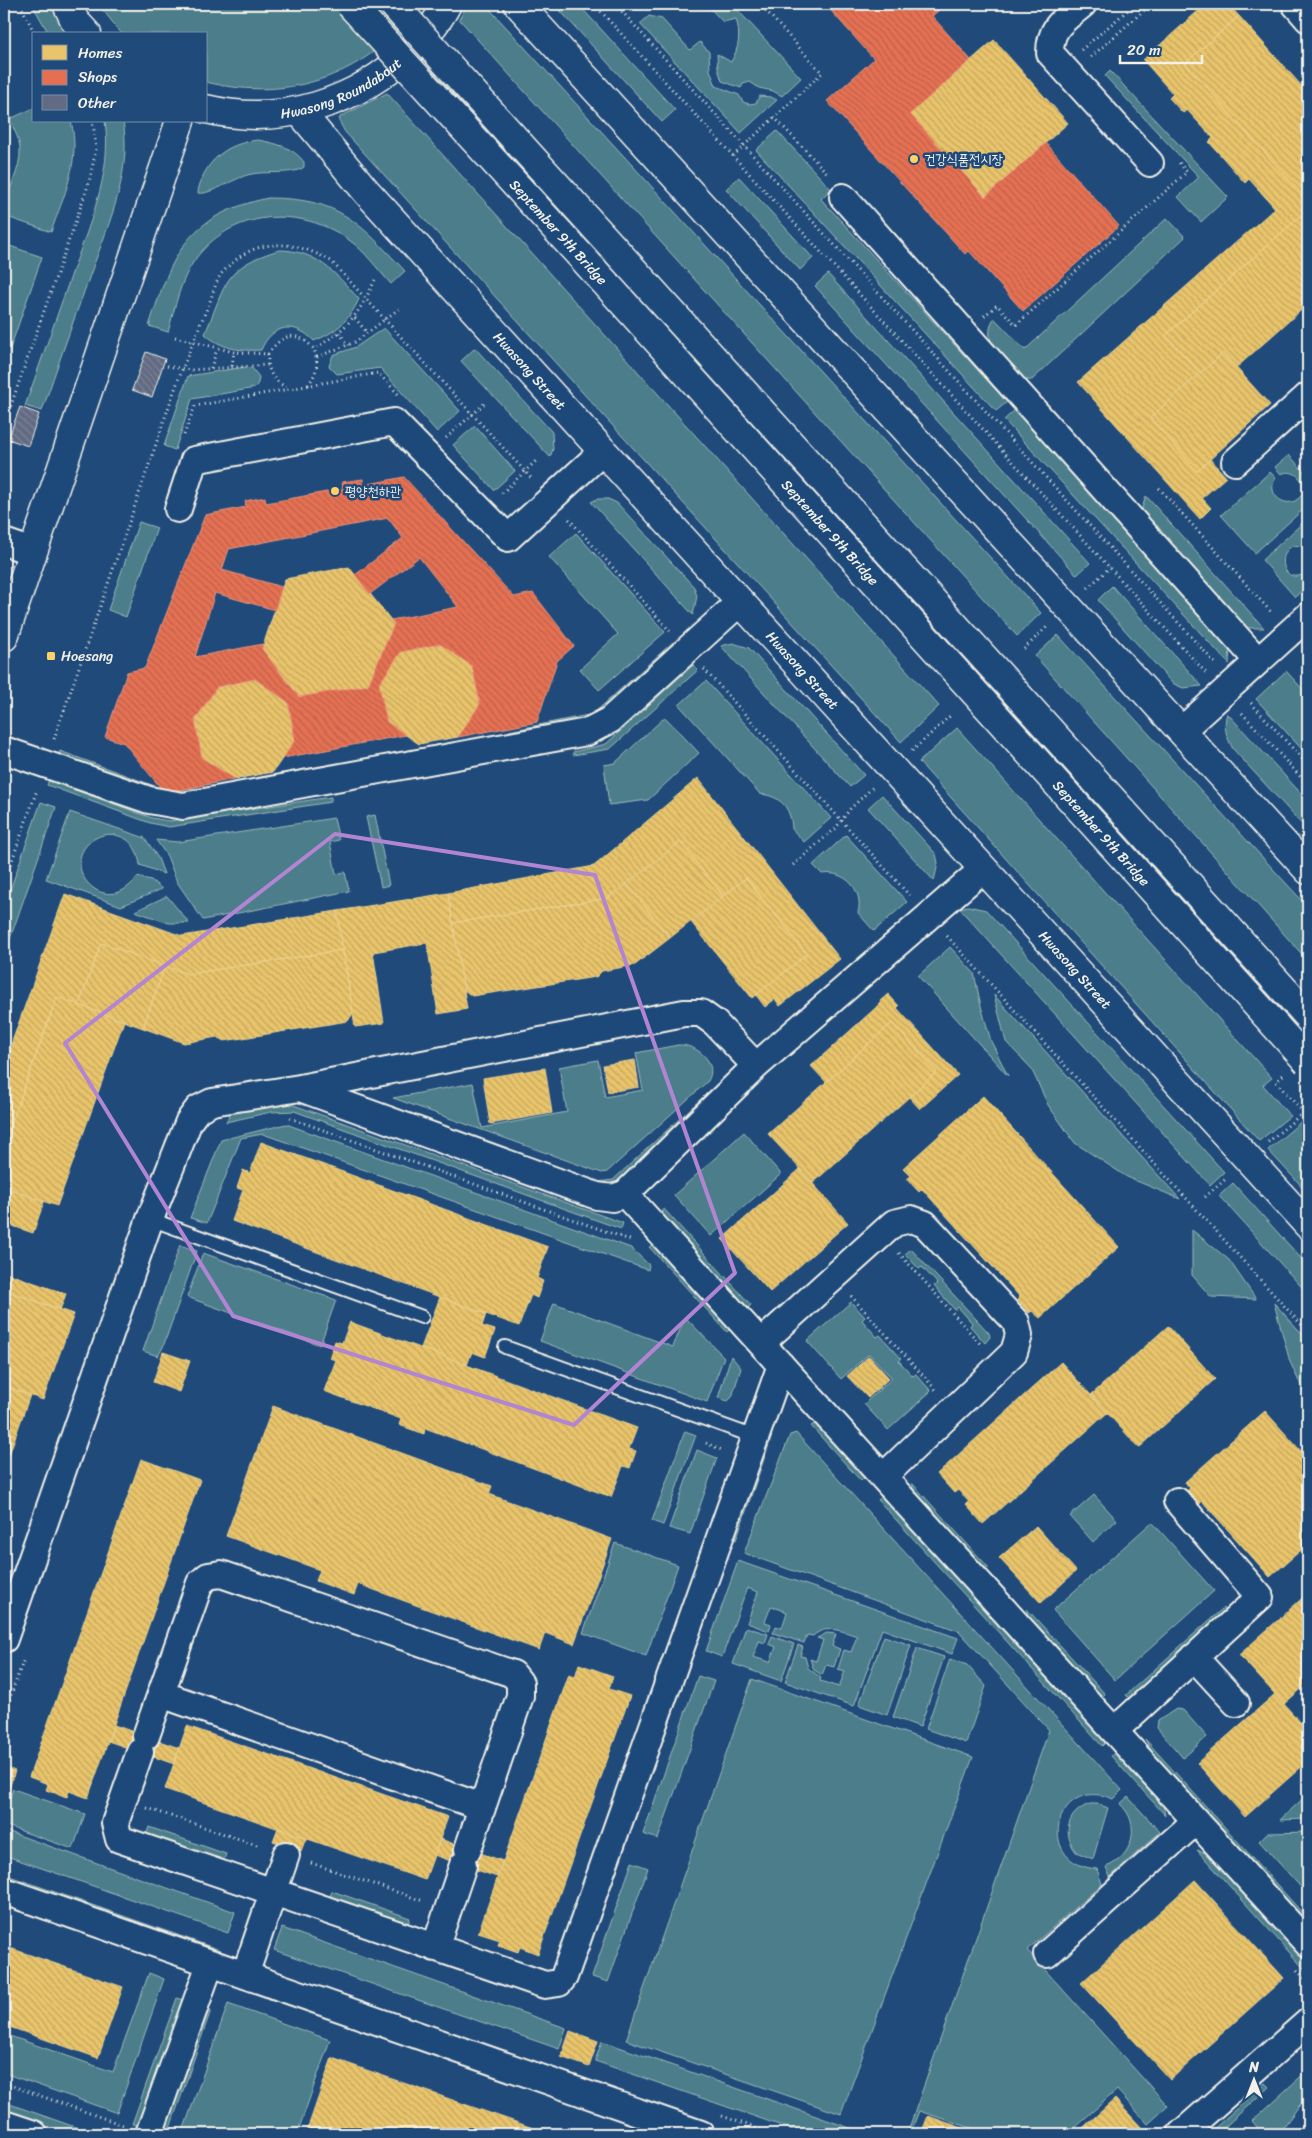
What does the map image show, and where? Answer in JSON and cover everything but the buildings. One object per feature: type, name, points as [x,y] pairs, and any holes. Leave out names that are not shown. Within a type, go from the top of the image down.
[{"type":"main road","points":[[67,4],[75,21],[85,32]]},
{"type":"main road","name":"September 9th Bridge","points":[[350,4],[609,287],[1297,1068]]},
{"type":"main road","points":[[393,4],[1308,1016]]},
{"type":"main road","name":"Hwasong Roundabout","points":[[208,109],[227,114],[264,115],[300,112],[336,101],[368,86],[397,64],[423,38],[447,4]]},
{"type":"main road","points":[[518,4],[1308,870]]},
{"type":"main road","name":"Hwasong Street","points":[[300,112],[366,191],[1308,1225]]},
{"type":"main road","points":[[4,637],[180,122]]},
{"type":"street","points":[[1083,4],[1057,26],[1050,38],[1050,53],[1150,164]]},
{"type":"street","points":[[1295,4],[1308,19]]},
{"type":"street","points":[[843,197],[1258,662]]},
{"type":"street","points":[[1235,462],[1308,396]]},
{"type":"street","points":[[178,508],[194,460],[394,422],[508,538],[603,451]]},
{"type":"street","points":[[4,542],[33,552]]},
{"type":"street","points":[[4,750],[149,800],[183,806],[587,732],[610,720],[740,602]]},
{"type":"street","points":[[1181,731],[1299,624]]},
{"type":"street","points":[[300,1088],[597,1196],[612,1198],[625,1194],[756,1066],[983,869]]},
{"type":"street","points":[[4,1639],[150,1219],[190,1121],[198,1109],[212,1102],[300,1088],[684,1013],[701,1013],[715,1023],[756,1066]]},
{"type":"street","points":[[625,1194],[1308,1944]]},
{"type":"street","points":[[761,1343],[894,1223],[911,1219],[925,1224],[1016,1322],[1019,1335],[1014,1352],[883,1477]]},
{"type":"street","points":[[435,1948],[520,1696],[520,1683],[513,1674],[221,1574],[208,1576],[200,1583],[115,1823],[119,1839],[545,1986],[558,1983],[564,1977],[781,1365]]},
{"type":"street","points":[[1114,1731],[1260,1597],[1177,1501]]},
{"type":"street","points":[[1194,1657],[1236,1703]]},
{"type":"street","points":[[161,1694],[482,1807]]},
{"type":"street","points":[[1047,1954],[1196,1820]]},
{"type":"street","points":[[245,1975],[286,1855]]},
{"type":"street","points":[[4,1891],[701,2134]]},
{"type":"street","points":[[140,2131],[210,1964]]},
{"type":"street","points":[[1181,2134],[1308,2022]]},
{"type":"street","points":[[4,2124],[34,2134]]},
{"type":"lane","points":[[150,1219],[422,1317]]},
{"type":"lane","points":[[505,1347],[755,1437]]},
{"type":"path","points":[[20,4],[34,32]]},
{"type":"path","points":[[594,4],[1228,688],[1308,765]]},
{"type":"path","points":[[616,4],[744,144],[1228,688],[1308,784]]},
{"type":"path","points":[[733,156],[822,73],[760,4]]},
{"type":"path","points":[[1066,71],[1135,4]]},
{"type":"path","points":[[1066,71],[1151,4]]},
{"type":"path","points":[[774,117],[836,182],[843,197]]},
{"type":"path","points":[[4,426],[89,183],[96,149],[93,122]]},
{"type":"path","points":[[965,334],[997,305],[1016,325],[1187,172],[1175,158]]},
{"type":"path","points":[[314,349],[339,334],[355,318],[375,280]]},
{"type":"path","points":[[317,357],[349,345],[367,334],[400,308]]},
{"type":"path","points":[[355,318],[367,334]]},
{"type":"path","points":[[339,334],[349,345]]},
{"type":"path","points":[[289,389],[277,383],[268,365],[268,354],[281,338],[289,336],[306,341],[314,349],[318,366],[315,376],[308,386]]},
{"type":"path","points":[[175,337],[217,349],[268,354]]},
{"type":"path","points":[[211,368],[217,349]]},
{"type":"path","points":[[232,366],[234,352]]},
{"type":"path","points":[[166,366],[190,370],[268,365]]},
{"type":"path","points":[[442,442],[485,402]]},
{"type":"path","points":[[1159,488],[1299,624],[1308,663]]},
{"type":"path","points":[[1297,1068],[1276,1082],[1308,1117]]},
{"type":"path","points":[[1263,1146],[1304,1112]]},
{"type":"path","points":[[282,1118],[290,1118],[635,1244]]},
{"type":"path","points":[[903,1246],[897,1251],[985,1349]]},
{"type":"path","points":[[843,1299],[849,1294],[939,1393]]},
{"type":"path","points":[[701,1441],[725,1452],[728,1457]]},
{"type":"path","points":[[1295,1967],[1308,1982]]},
{"type":"path","points":[[4,2083],[140,2131]]},
{"type":"highlighted area","points":[[335,834],[595,875],[735,1273],[574,1425],[233,1316],[65,1043]]},
{"type":"green space","points":[[32,4],[52,4],[70,32],[48,32]]},
{"type":"green space","points":[[98,4],[420,4],[400,29],[377,49],[352,65],[326,78],[298,85],[268,89],[238,88],[208,82],[208,32],[120,32]]},
{"type":"green space","points":[[468,4],[485,4],[1041,613],[1017,636],[459,19]]},
{"type":"green space","points":[[554,4],[578,4],[675,110],[662,122]]},
{"type":"green space","points":[[706,4],[732,4],[801,78],[782,96],[773,91],[759,88],[750,82],[743,84],[741,88],[722,81],[718,69],[717,54],[731,62],[736,52],[738,25],[736,19],[723,22]]},
{"type":"green space","points":[[649,16],[662,19],[690,50],[700,42],[709,52],[710,70],[716,86],[739,95],[743,102],[749,104],[756,103],[760,96],[771,97],[777,100],[741,133],[640,24]]},
{"type":"green space","points":[[1110,71],[1228,197],[1201,222],[1178,197],[1199,177],[1105,76]]},
{"type":"green space","points":[[387,93],[939,706],[901,742],[345,132],[339,121],[340,117]]},
{"type":"green space","points":[[32,109],[32,122],[71,122],[74,150],[70,178],[51,232],[4,216],[7,199],[20,157],[18,140],[10,119]]},
{"type":"green space","points":[[105,122],[123,122],[124,162],[116,203],[42,411],[25,406],[85,239],[102,180],[107,141]]},
{"type":"green space","points":[[777,131],[831,189],[821,199],[1007,402],[996,411],[756,150]]},
{"type":"green space","points":[[258,140],[289,149],[300,157],[304,162],[304,167],[294,171],[258,173],[246,176],[209,192],[198,193],[206,170],[218,156],[232,147]]},
{"type":"green space","points":[[739,177],[813,258],[800,270],[726,189]]},
{"type":"green space","points":[[268,198],[292,199],[313,203],[330,208],[346,216],[374,239],[405,271],[391,284],[355,244],[330,229],[310,221],[267,218],[246,222],[227,231],[209,244],[194,261],[181,286],[168,332],[149,326],[166,278],[187,241],[201,227],[218,215]]},
{"type":"green space","points":[[1167,218],[1185,237],[1032,380],[1022,380],[996,352],[992,344],[990,327],[994,318],[1025,350]]},
{"type":"green space","points":[[4,244],[42,257],[4,366]]},
{"type":"green space","points":[[279,250],[304,254],[325,265],[334,273],[359,299],[351,314],[335,330],[314,341],[299,330],[292,328],[278,330],[271,335],[261,350],[231,348],[211,339],[205,334],[229,280],[247,263]]},
{"type":"green space","points":[[828,274],[1090,563],[1077,575],[815,286]]},
{"type":"green space","points":[[384,328],[460,411],[437,432],[380,368],[337,374],[329,366],[333,355],[356,347]]},
{"type":"green space","points":[[475,348],[552,432],[553,449],[550,457],[461,361]]},
{"type":"green space","points":[[245,367],[252,368],[259,377],[255,388],[192,399],[175,450],[164,446],[188,376]]},
{"type":"green space","points":[[1015,410],[1227,641],[1230,647],[1229,664],[1004,420]]},
{"type":"green space","points":[[475,426],[515,471],[494,490],[453,445]]},
{"type":"green space","points":[[1289,455],[1308,476],[1308,505],[1255,553],[1221,515],[1270,472],[1276,478],[1273,483],[1273,489],[1274,494],[1278,498],[1287,502],[1293,502],[1298,499],[1303,489],[1300,479],[1292,473],[1281,474],[1275,467]]},
{"type":"green space","points":[[1146,496],[1264,628],[1249,628],[1242,625],[1144,515],[1142,508]]},
{"type":"green space","points":[[597,499],[608,499],[617,503],[694,587],[697,596],[693,615],[591,502]]},
{"type":"green space","points":[[1308,518],[1308,546],[1306,548],[1296,546],[1289,548],[1283,562],[1285,569],[1290,575],[1297,576],[1308,572],[1308,585],[1295,597],[1262,560]]},
{"type":"green space","points":[[139,522],[157,528],[126,617],[108,610]]},
{"type":"green space","points":[[576,533],[665,632],[599,690],[580,669],[618,634],[549,557]]},
{"type":"green space","points":[[1112,586],[1202,686],[1183,688],[1172,683],[1098,600]]},
{"type":"green space","points":[[1058,635],[1308,907],[1308,961],[1035,656]]},
{"type":"green space","points":[[673,642],[677,645],[594,718],[510,736],[509,731],[593,714]]},
{"type":"green space","points":[[733,643],[749,648],[864,775],[850,787],[721,646]]},
{"type":"green space","points":[[693,665],[698,670],[610,749],[573,755],[573,752],[606,744]]},
{"type":"green space","points":[[1286,671],[1308,695],[1308,756],[1256,699]]},
{"type":"green space","points":[[706,681],[831,818],[804,842],[792,829],[790,815],[784,804],[774,797],[760,794],[679,705]]},
{"type":"green space","points":[[1227,713],[1308,801],[1308,831],[1233,749],[1226,731]]},
{"type":"green space","points":[[665,717],[699,753],[648,800],[609,805],[604,765],[615,763]]},
{"type":"green space","points":[[957,728],[1272,1078],[1263,1085],[1290,1116],[1259,1141],[919,762]]},
{"type":"green space","points":[[60,751],[163,789],[207,788],[204,792],[167,794],[58,755]]},
{"type":"green space","points":[[49,780],[152,818],[169,821],[331,797],[331,802],[169,827],[150,823],[47,785]]},
{"type":"green space","points":[[882,795],[936,854],[938,863],[934,881],[868,808]]},
{"type":"green space","points":[[41,802],[56,807],[4,956],[4,907]]},
{"type":"green space","points":[[70,812],[145,838],[158,858],[164,874],[140,865],[136,851],[128,840],[116,835],[106,834],[94,839],[83,850],[80,862],[82,874],[89,884],[99,891],[111,894],[124,889],[137,877],[151,880],[162,889],[121,906],[46,879]]},
{"type":"green space","points":[[375,815],[389,885],[381,887],[366,817]]},
{"type":"green space","points":[[334,818],[339,840],[330,842],[336,874],[345,872],[349,891],[203,920],[177,882],[167,856],[156,840],[178,842]]},
{"type":"green space","points":[[846,835],[907,902],[874,931],[858,913],[858,897],[851,883],[838,875],[822,874],[813,865]]},
{"type":"green space","points":[[167,896],[189,923],[169,923],[135,911]]},
{"type":"green space","points":[[968,906],[986,910],[1224,1172],[1210,1185],[959,908]]},
{"type":"green space","points":[[950,947],[974,973],[991,1041],[1008,1076],[918,976]]},
{"type":"green space","points":[[994,995],[1180,1199],[1127,1177],[1075,1143],[1048,1105],[1031,1068],[1006,1042]]},
{"type":"green space","points":[[685,1045],[704,1056],[710,1067],[711,1074],[708,1081],[607,1172],[602,1173],[393,1098],[473,1083],[482,1128],[567,1112],[559,1067],[598,1060],[605,1097],[643,1090],[636,1053]]},
{"type":"green space","points":[[715,1086],[718,1089],[615,1184],[600,1187],[385,1106],[597,1182],[613,1180]]},
{"type":"green space","points":[[288,1103],[623,1223],[621,1229],[294,1111],[271,1112],[226,1122],[230,1113]]},
{"type":"green space","points":[[1303,1120],[1308,1126],[1308,1193],[1268,1150]]},
{"type":"green space","points":[[286,1124],[631,1248],[649,1265],[648,1270],[263,1134],[241,1138],[207,1223],[190,1218],[221,1140]]},
{"type":"green space","points":[[744,1132],[781,1174],[711,1236],[674,1195]]},
{"type":"green space","points":[[1233,1183],[1308,1266],[1308,1294],[1219,1196]]},
{"type":"green space","points":[[664,1209],[751,1305],[748,1308],[660,1212]]},
{"type":"green space","points":[[1192,1230],[1229,1260],[1256,1299],[1211,1297],[1192,1275]]},
{"type":"green space","points":[[653,1244],[730,1329],[727,1332],[649,1247]]},
{"type":"green space","points":[[180,1245],[197,1251],[163,1347],[158,1356],[143,1351]]},
{"type":"green space","points":[[911,1249],[989,1333],[990,1337],[985,1343],[970,1326],[972,1323],[958,1307],[955,1310],[934,1286],[937,1283],[922,1267],[919,1269],[905,1254]]},
{"type":"green space","points":[[203,1253],[336,1300],[320,1345],[187,1297]]},
{"type":"green space","points":[[851,1302],[865,1317],[862,1320],[877,1337],[880,1335],[901,1358],[899,1361],[913,1376],[916,1374],[931,1391],[888,1430],[864,1404],[892,1378],[869,1354],[841,1379],[807,1341]]},
{"type":"green space","points":[[554,1303],[673,1347],[685,1317],[724,1357],[707,1402],[540,1341]]},
{"type":"green space","points":[[1274,1303],[1308,1340],[1308,1401],[1290,1362]]},
{"type":"green space","points":[[731,1356],[741,1368],[732,1397],[728,1401],[718,1398]]},
{"type":"green space","points":[[816,1423],[865,1477],[861,1481],[811,1426]]},
{"type":"green space","points":[[685,1431],[696,1435],[663,1525],[652,1521]]},
{"type":"green space","points":[[796,1433],[1122,1790],[1113,1799],[1093,1795],[1077,1799],[1066,1809],[1059,1823],[1059,1838],[1064,1852],[1077,1864],[1097,1869],[1102,1884],[1027,1950],[1168,2106],[1148,2124],[1117,2090],[1067,2134],[990,2134],[919,2111],[910,2134],[907,2134],[1049,1730],[959,1631],[744,1553],[790,1435]]},
{"type":"green space","points":[[766,1434],[772,1436],[736,1540],[730,1538]]},
{"type":"green space","points":[[697,1450],[717,1458],[690,1534],[669,1528]]},
{"type":"green space","points":[[912,1483],[989,1568],[984,1568],[977,1562],[914,1493]]},
{"type":"green space","points":[[1094,1495],[1117,1520],[1093,1542],[1070,1516]]},
{"type":"green space","points":[[883,1496],[1106,1742],[1102,1746],[878,1500]]},
{"type":"green space","points":[[1152,1522],[1214,1591],[1115,1680],[1053,1610]]},
{"type":"green space","points":[[615,1543],[678,1565],[646,1656],[583,1633]]},
{"type":"green space","points":[[738,1561],[958,1638],[952,1654],[882,1629],[854,1706],[785,1682],[798,1645],[803,1647],[800,1656],[805,1657],[808,1668],[821,1678],[820,1681],[839,1687],[845,1671],[838,1669],[844,1650],[851,1652],[857,1636],[829,1629],[818,1632],[813,1636],[807,1635],[804,1643],[773,1633],[776,1626],[782,1628],[787,1612],[771,1606],[765,1622],[771,1624],[769,1631],[747,1623],[758,1592],[747,1588],[722,1657],[706,1651]]},
{"type":"green space","points":[[1223,1608],[1225,1611],[1129,1698],[1126,1695]]},
{"type":"green space","points":[[1027,1609],[1105,1694],[1101,1698],[1028,1618]]},
{"type":"green space","points":[[746,1627],[768,1634],[765,1643],[759,1641],[753,1657],[770,1662],[776,1647],[769,1644],[772,1636],[794,1644],[781,1681],[733,1664]]},
{"type":"green space","points":[[827,1633],[836,1634],[832,1646],[840,1649],[834,1667],[826,1665],[822,1675],[814,1670],[810,1659],[816,1661],[823,1640],[817,1638]]},
{"type":"green space","points":[[884,1636],[911,1645],[887,1715],[859,1705]]},
{"type":"green space","points":[[917,1648],[944,1657],[920,1727],[893,1717]]},
{"type":"green space","points":[[950,1659],[967,1665],[986,1686],[966,1743],[926,1729]]},
{"type":"green space","points":[[698,1676],[714,1681],[658,1839],[643,1834]]},
{"type":"green space","points":[[752,1679],[973,1757],[841,2114],[626,2040]]},
{"type":"green space","points":[[1176,1709],[1183,1710],[1207,1737],[1183,1758],[1157,1728],[1158,1721]]},
{"type":"green space","points":[[1145,1739],[1308,1919],[1308,1926],[1152,1753]]},
{"type":"green space","points":[[1115,1752],[1163,1804],[1165,1815],[1111,1756]]},
{"type":"green space","points":[[13,1789],[85,1814],[73,1849],[4,1825],[4,1814]]},
{"type":"green space","points":[[1308,1794],[1308,1819],[1280,1820]]},
{"type":"green space","points":[[1128,1797],[1160,1832],[1110,1877],[1106,1867],[1123,1856],[1131,1839],[1131,1821],[1127,1812],[1120,1804]]},
{"type":"green space","points":[[1090,1804],[1098,1804],[1108,1808],[1093,1859],[1076,1852],[1069,1838],[1068,1831],[1069,1824],[1076,1812]]},
{"type":"green space","points":[[149,1827],[226,1854],[221,1868],[144,1841]]},
{"type":"green space","points":[[4,1830],[235,1912],[228,1933],[4,1855]]},
{"type":"green space","points":[[1308,1832],[1308,1854],[1304,1858],[1308,1863],[1308,1895],[1259,1841],[1267,1833]]},
{"type":"green space","points":[[1197,1850],[1208,1854],[1308,1964],[1308,1973]]},
{"type":"green space","points":[[632,1862],[648,1868],[608,1982],[592,1977]]},
{"type":"green space","points":[[4,1874],[220,1950],[215,1952],[4,1880]]},
{"type":"green space","points":[[332,1891],[410,1918],[405,1932],[327,1905]]},
{"type":"green space","points":[[282,1928],[566,2028],[559,2049],[274,1950]]},
{"type":"green space","points":[[149,1973],[164,1979],[117,2113],[4,2073],[4,2034],[113,2072]]},
{"type":"green space","points":[[177,1998],[183,2000],[139,2126],[132,2124]]},
{"type":"green space","points":[[228,2004],[330,2040],[297,2134],[182,2134]]},
{"type":"green space","points":[[205,2008],[211,2010],[168,2134],[162,2134]]},
{"type":"green space","points":[[602,2041],[867,2134],[805,2134],[595,2061]]},
{"type":"green space","points":[[1308,2070],[1308,2094],[1278,2134],[1263,2134],[1252,2121]]},
{"type":"green space","points":[[1265,2083],[1269,2087],[1217,2134],[1208,2134]]},
{"type":"green space","points":[[4,2102],[95,2134],[69,2134],[4,2111]]},
{"type":"place","name":"건강식품전시장","points":[[914,159]]},
{"type":"place","name":"평양천하관","points":[[335,491]]},
{"type":"place","name":"Hoesang","points":[[51,656]]}]
